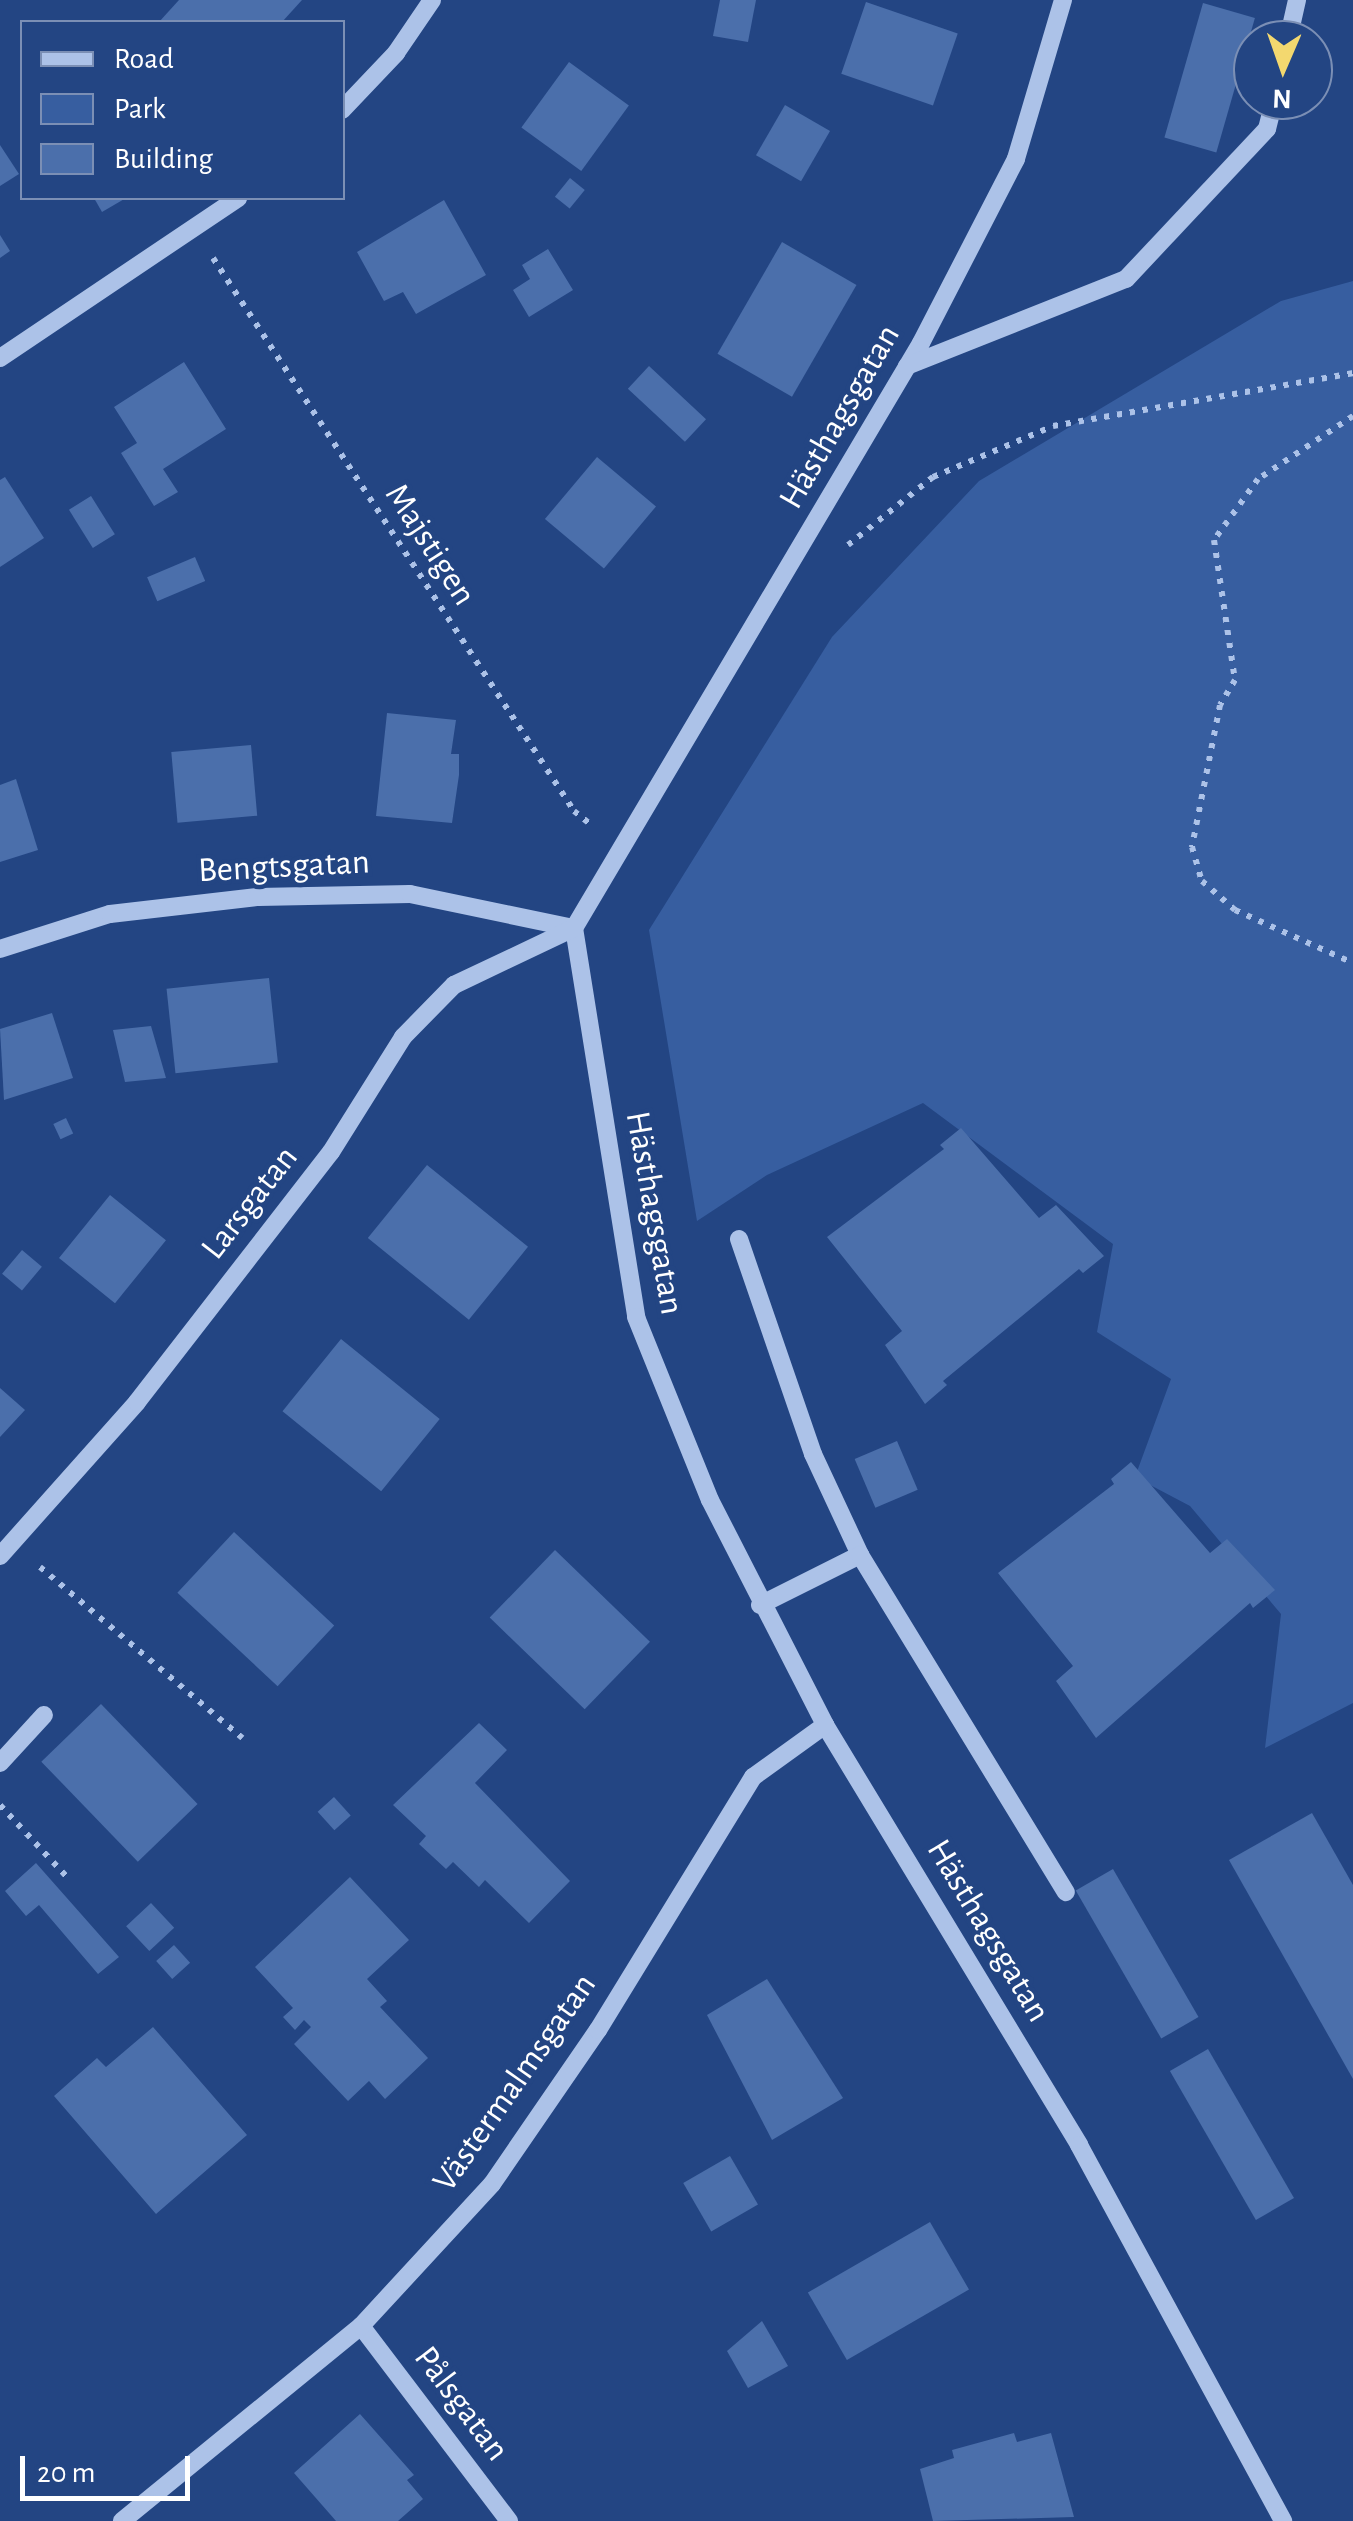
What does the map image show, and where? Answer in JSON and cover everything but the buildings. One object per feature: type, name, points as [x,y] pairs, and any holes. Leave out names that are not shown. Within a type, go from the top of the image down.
[{"type":"street","points":[[345,107],[396,53],[432,0]]},
{"type":"street","name":"Hästhagsgatan","points":[[1063,0],[1016,159],[908,366],[574,928],[636,1317],[760,1605],[825,1724],[1079,2145],[1283,2521]]},
{"type":"street","points":[[908,366],[1126,279],[1267,129],[1269,120]]},
{"type":"street","points":[[0,358],[235,200]]},
{"type":"street","name":"Bengtsgatan","points":[[0,950],[110,914],[258,897],[410,894],[574,928]]},
{"type":"street","name":"Larsgatan","points":[[6,1550],[137,1402],[331,1152],[402,1037],[454,985],[574,928]]},
{"type":"street","points":[[739,1239],[813,1454],[860,1554],[1066,1892]]},
{"type":"street","points":[[760,1605],[860,1554]]},
{"type":"street","points":[[0,1763],[44,1715]]},
{"type":"street","name":"Västermalmsgatan","points":[[122,2521],[361,2326],[492,2184],[598,2030],[753,1777],[825,1724]]},
{"type":"street","name":"Pålsgatan","points":[[361,2326],[509,2521]]},
{"type":"path","name":"Majstigen","points":[[214,258],[574,811],[620,847]]},
{"type":"path","points":[[844,549],[933,476],[1053,426],[1353,372]]},
{"type":"path","points":[[1353,416],[1258,480],[1214,540],[1234,680],[1220,705],[1192,847],[1202,880],[1235,910],[1353,963]]},
{"type":"path","points":[[6,1550],[242,1738]]},
{"type":"path","points":[[0,1805],[66,1876]]},
{"type":"green space","points":[[1353,281],[1353,1703],[1265,1748],[1281,1614],[1190,1506],[1135,1477],[1171,1379],[1097,1332],[1113,1244],[923,1103],[767,1175],[697,1221],[649,930],[832,637],[979,481],[1281,301]]}]
